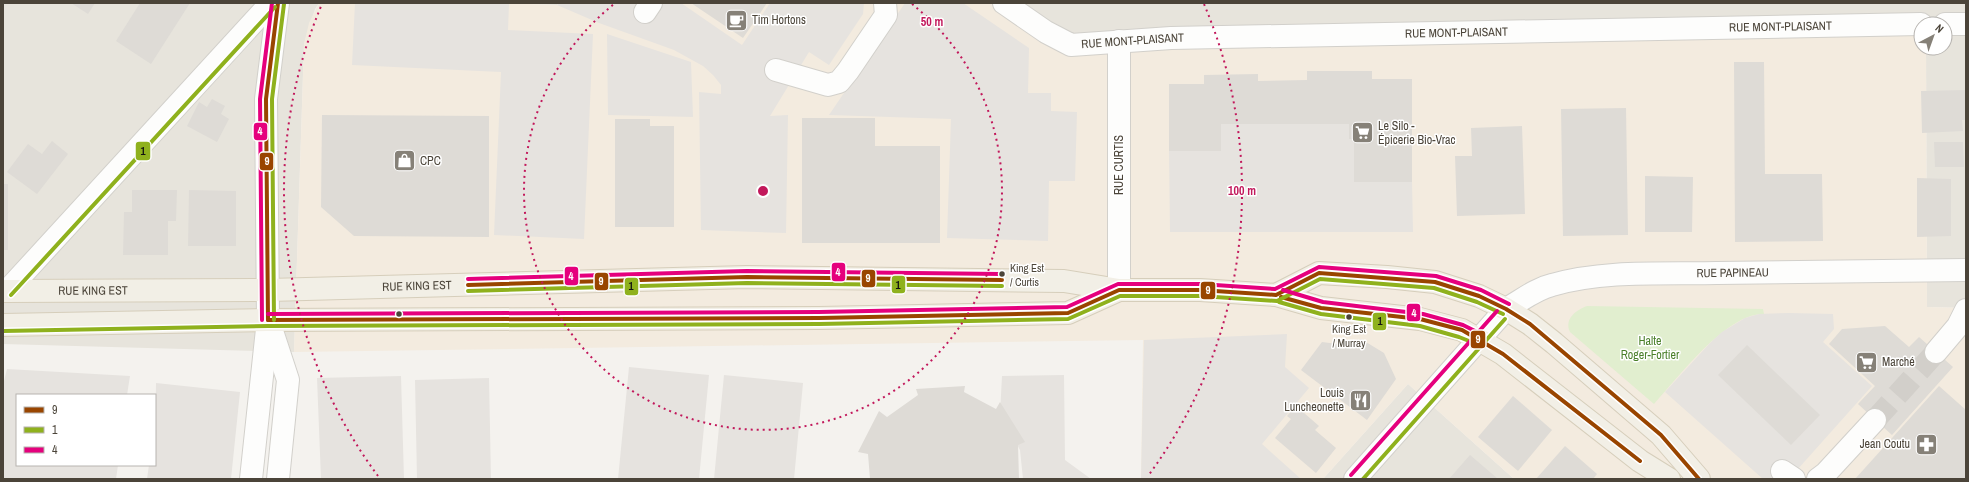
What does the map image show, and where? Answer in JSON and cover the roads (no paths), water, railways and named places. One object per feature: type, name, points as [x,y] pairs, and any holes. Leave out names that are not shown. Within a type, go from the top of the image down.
[{"type":"main road","points":[[1276,295],[1319,273],[1387,277],[1435,282],[1479,296],[1506,309],[1530,324],[1554,343],[1661,435],[1699,479]]},
{"type":"main road","name":"RUE KING EST","points":[[5,291],[269,290],[747,277],[1064,281],[1119,290],[1200,290],[1276,295],[1322,308],[1420,319],[1462,330],[1480,340],[1533,376],[1640,461],[1669,479]]},
{"type":"main road","name":"RUE KING EST","points":[[3,325],[268,320],[819,318],[1068,313],[1119,290]]},
{"type":"street","points":[[5,291],[271,3]]},
{"type":"street","points":[[251,479],[268,320],[269,290],[266,193],[266,99],[278,3]]},
{"type":"street","points":[[776,70],[828,85],[839,82],[886,15],[886,3]]},
{"type":"street","name":"RUE MONT-PLAISANT","points":[[1004,3],[1046,32],[1071,45],[1171,38],[1913,24]]},
{"type":"street","points":[[1953,24],[1966,24]]},
{"type":"street","name":"RUE CURTIS","points":[[1119,41],[1119,290]]},
{"type":"street","name":"RUE PAPINEAU","points":[[1355,479],[1451,369],[1480,340],[1506,309],[1538,290],[1550,285],[1569,280],[1594,277],[1656,274],[1966,270]]},
{"type":"street","points":[[1936,352],[1958,326],[1966,310]]},
{"type":"street","points":[[268,320],[288,380],[278,479]]},
{"type":"street","points":[[1818,479],[1826,473],[1875,420]]},
{"type":"tunnel","points":[[1875,420],[1936,352]]},
{"type":"place","name":"Tim Hortons","points":[[736,20]]},
{"type":"place","name":"Le Silo - Épicerie Bio-Vrac","points":[[1363,133]]},
{"type":"place","name":"CPC","points":[[405,161]]},
{"type":"place","name":"King Est / Curtis","points":[[1002,274]]},
{"type":"place","name":"King Est / Murray","points":[[1349,317]]},
{"type":"place","name":"Marché","points":[[1867,362]]},
{"type":"place","name":"Louis Luncheonette","points":[[1360,400]]},
{"type":"place","name":"Jean Coutu","points":[[1926,444]]},
{"type":"park label","name":"Halte Roger-Fortier","points":[[1650,348]]}]
